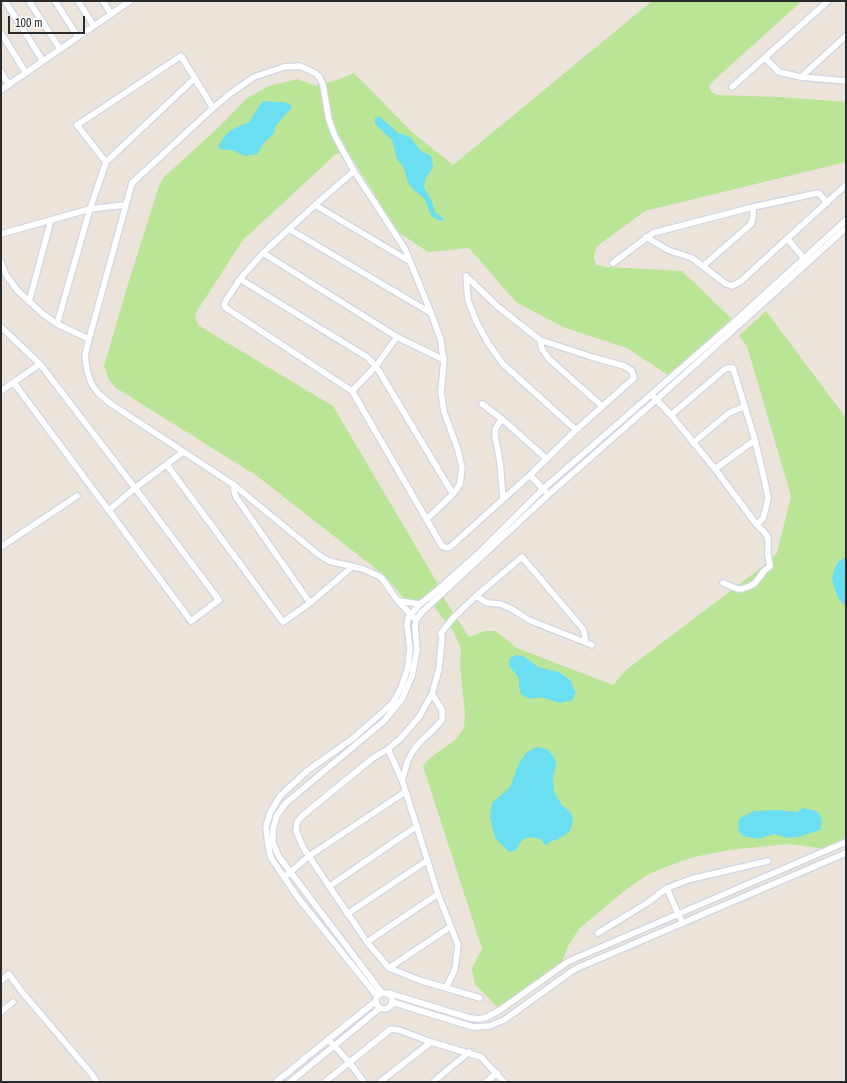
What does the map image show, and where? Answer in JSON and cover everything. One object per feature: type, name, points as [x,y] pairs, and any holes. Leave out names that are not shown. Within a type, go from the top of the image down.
[{"type":"street","points":[[29,1],[60,50]]},
{"type":"street","points":[[55,1],[78,37]]},
{"type":"street","points":[[78,1],[94,26]]},
{"type":"street","points":[[103,1],[111,14]]},
{"type":"street","points":[[1,90],[129,1]]},
{"type":"street","points":[[732,88],[828,1]]},
{"type":"street","points":[[1,6],[7,2],[43,61]]},
{"type":"street","points":[[1,32],[26,73]]},
{"type":"street","points":[[801,78],[846,36]]},
{"type":"street","points":[[106,162],[77,125],[181,56],[213,108]]},
{"type":"street","points":[[765,58],[779,72],[801,78],[846,81]]},
{"type":"street","points":[[416,620],[398,601],[382,577],[363,569],[329,561],[319,555],[234,485],[111,404],[98,393],[91,383],[86,370],[85,356],[88,339],[132,183],[213,108],[254,77],[284,67],[300,66],[315,73],[320,78],[323,85],[329,120],[335,136],[354,171],[405,249],[431,314],[441,340],[444,360],[441,392],[444,412],[458,450],[462,468],[460,484],[453,494],[426,519]]},
{"type":"street","points":[[1,72],[9,85]]},
{"type":"street","points":[[57,324],[90,209],[106,162],[194,78]]},
{"type":"street","points":[[354,171],[263,254],[240,279],[225,302],[224,305],[226,308],[352,391],[442,546],[450,548],[634,378],[632,371],[624,366],[540,340],[497,306],[466,276],[468,300],[476,321],[488,343],[503,364],[576,430]]},
{"type":"street","points":[[646,237],[668,250],[692,258],[726,284],[732,286],[740,281],[846,185]]},
{"type":"street","points":[[613,263],[652,233],[753,207],[819,193],[826,203]]},
{"type":"street","points":[[1,234],[90,209],[125,205]]},
{"type":"street","points":[[315,205],[410,261]]},
{"type":"street","points":[[702,266],[750,224],[753,217],[753,207]]},
{"type":"street","points":[[29,302],[51,220]]},
{"type":"street","points":[[381,996],[279,857],[273,843],[273,829],[277,816],[286,804],[384,721],[402,699],[408,688],[415,663],[417,650],[415,636],[416,620],[422,612],[548,495],[656,400],[806,260],[846,220]]},
{"type":"street","points":[[846,228],[806,260],[651,394],[543,490],[481,551],[410,614],[407,625],[410,649],[408,667],[401,688],[392,704],[352,739],[307,771],[280,796],[270,812],[266,827],[268,844],[272,858],[284,878],[381,996],[470,1018],[480,1019],[500,1010],[569,960],[846,842]]},
{"type":"street","points":[[289,229],[431,314]]},
{"type":"street","points":[[787,238],[806,260]]},
{"type":"street","points":[[263,254],[397,337],[444,360]]},
{"type":"street","points":[[1,262],[6,275],[18,291],[29,302],[57,324],[88,339]]},
{"type":"street","points":[[240,279],[368,357],[376,366],[453,494]]},
{"type":"street","points":[[1,327],[40,364],[219,600],[191,621],[14,383]]},
{"type":"street","points":[[352,391],[376,366],[397,337]]},
{"type":"street","points":[[540,340],[542,349],[549,359],[602,406]]},
{"type":"street","points":[[1,391],[40,364]]},
{"type":"street","points":[[671,415],[728,368],[733,368],[755,440],[768,498],[763,518],[757,525]]},
{"type":"street","points":[[651,394],[671,415],[715,469],[768,538],[768,555],[770,566],[755,583],[747,588],[738,589],[723,583]]},
{"type":"street","points":[[482,404],[502,419],[547,459]]},
{"type":"street","points":[[693,443],[729,413],[745,406]]},
{"type":"street","points":[[502,419],[495,429],[495,436],[500,462],[503,499]]},
{"type":"street","points":[[715,469],[755,440]]},
{"type":"street","points":[[108,510],[183,452]]},
{"type":"street","points":[[167,465],[283,622],[310,603],[352,567]]},
{"type":"street","points":[[530,475],[548,495]]},
{"type":"street","points":[[234,485],[236,497],[310,603]]},
{"type":"street","points":[[1,547],[77,496]]},
{"type":"street","points":[[480,998],[389,968],[367,942],[347,914],[309,856],[296,831],[297,822],[302,816],[373,758],[388,749],[400,739],[418,717],[432,694],[438,669],[442,638],[440,633],[476,596],[522,557],[583,629],[585,642]]},
{"type":"street","points":[[476,596],[487,603],[500,604],[512,609],[529,620],[592,645]]},
{"type":"street","points":[[398,601],[420,604]]},
{"type":"street","points":[[402,780],[408,760],[413,751],[442,720],[442,710],[432,694]]},
{"type":"street","points":[[388,749],[402,780],[438,894],[458,945],[455,969],[446,988]]},
{"type":"street","points":[[284,878],[309,856],[405,792]]},
{"type":"street","points":[[330,886],[417,826]]},
{"type":"street","points":[[392,1002],[473,1027],[489,1026],[504,1020],[575,968],[846,853]]},
{"type":"street","points":[[347,914],[428,860]]},
{"type":"street","points":[[598,932],[648,903],[667,888],[691,879],[768,861]]},
{"type":"street","points":[[667,888],[683,923]]},
{"type":"street","points":[[367,942],[438,894]]},
{"type":"street","points":[[389,968],[450,927]]},
{"type":"street","points":[[1,981],[9,974],[22,992],[97,1082]]},
{"type":"street","points":[[380,1008],[377,1005],[381,996]]},
{"type":"street","points":[[276,1082],[381,996],[391,997],[392,1002]]},
{"type":"street","points":[[1,1012],[13,1002]]},
{"type":"street","points":[[290,1082],[380,1008],[385,1009],[390,1006],[392,1002]]},
{"type":"street","points":[[325,1082],[391,1029],[399,1030],[481,1057],[504,1082]]},
{"type":"street","points":[[328,1039],[335,1045],[364,1082]]},
{"type":"street","points":[[380,1082],[432,1042]]},
{"type":"street","points":[[433,1082],[469,1052]]},
{"type":"street","points":[[486,1082],[497,1073]]},
{"type":"green space","points":[[652,1],[802,1],[712,82],[709,86],[711,91],[716,95],[780,97],[846,102],[846,162],[645,211],[596,247],[594,257],[596,265],[607,267],[682,271],[732,319],[668,375],[627,348],[563,327],[516,302],[469,248],[428,252],[398,232],[348,152],[336,154],[243,240],[195,314],[197,323],[201,327],[333,406],[438,584],[445,600],[469,637],[485,631],[496,631],[517,648],[613,685],[626,670],[762,567],[777,553],[791,496],[747,346],[739,336],[766,311],[846,418],[846,840],[827,849],[788,844],[729,850],[694,857],[647,875],[623,892],[579,929],[568,946],[561,965],[500,1010],[475,984],[472,968],[482,949],[423,766],[431,757],[455,740],[464,728],[465,714],[460,665],[461,648],[453,631],[426,596],[419,601],[411,602],[402,596],[385,576],[257,476],[116,388],[109,380],[104,366],[129,281],[162,179],[221,125],[247,98],[269,86],[297,79],[316,86],[354,73],[413,133],[453,165]]},
{"type":"water","points":[[264,101],[284,102],[291,105],[291,109],[275,127],[274,133],[263,144],[257,154],[245,156],[232,150],[219,149],[218,147],[224,137],[231,130],[249,122],[261,103]]},
{"type":"water","points":[[378,117],[398,133],[411,138],[420,150],[431,156],[433,167],[425,180],[424,188],[431,199],[435,212],[443,218],[444,221],[433,217],[424,198],[408,183],[404,168],[397,159],[392,140],[375,124],[375,118]]},
{"type":"water","points":[[846,556],[846,607],[839,599],[834,588],[832,578],[838,562]]},
{"type":"water","points":[[516,655],[523,656],[538,667],[559,672],[570,680],[576,693],[572,700],[560,703],[541,697],[530,699],[521,694],[519,688],[519,678],[509,666],[510,658]]},
{"type":"water","points":[[537,747],[547,749],[554,757],[556,765],[553,778],[554,792],[561,804],[571,813],[573,821],[570,831],[557,840],[551,841],[546,845],[541,839],[529,837],[522,840],[515,851],[509,852],[495,838],[490,817],[492,803],[510,787],[519,763],[527,752]]},
{"type":"water","points":[[803,808],[816,811],[820,815],[822,821],[820,830],[798,837],[788,838],[774,834],[758,839],[743,836],[739,832],[738,823],[740,818],[754,811],[778,810],[797,812]]}]
